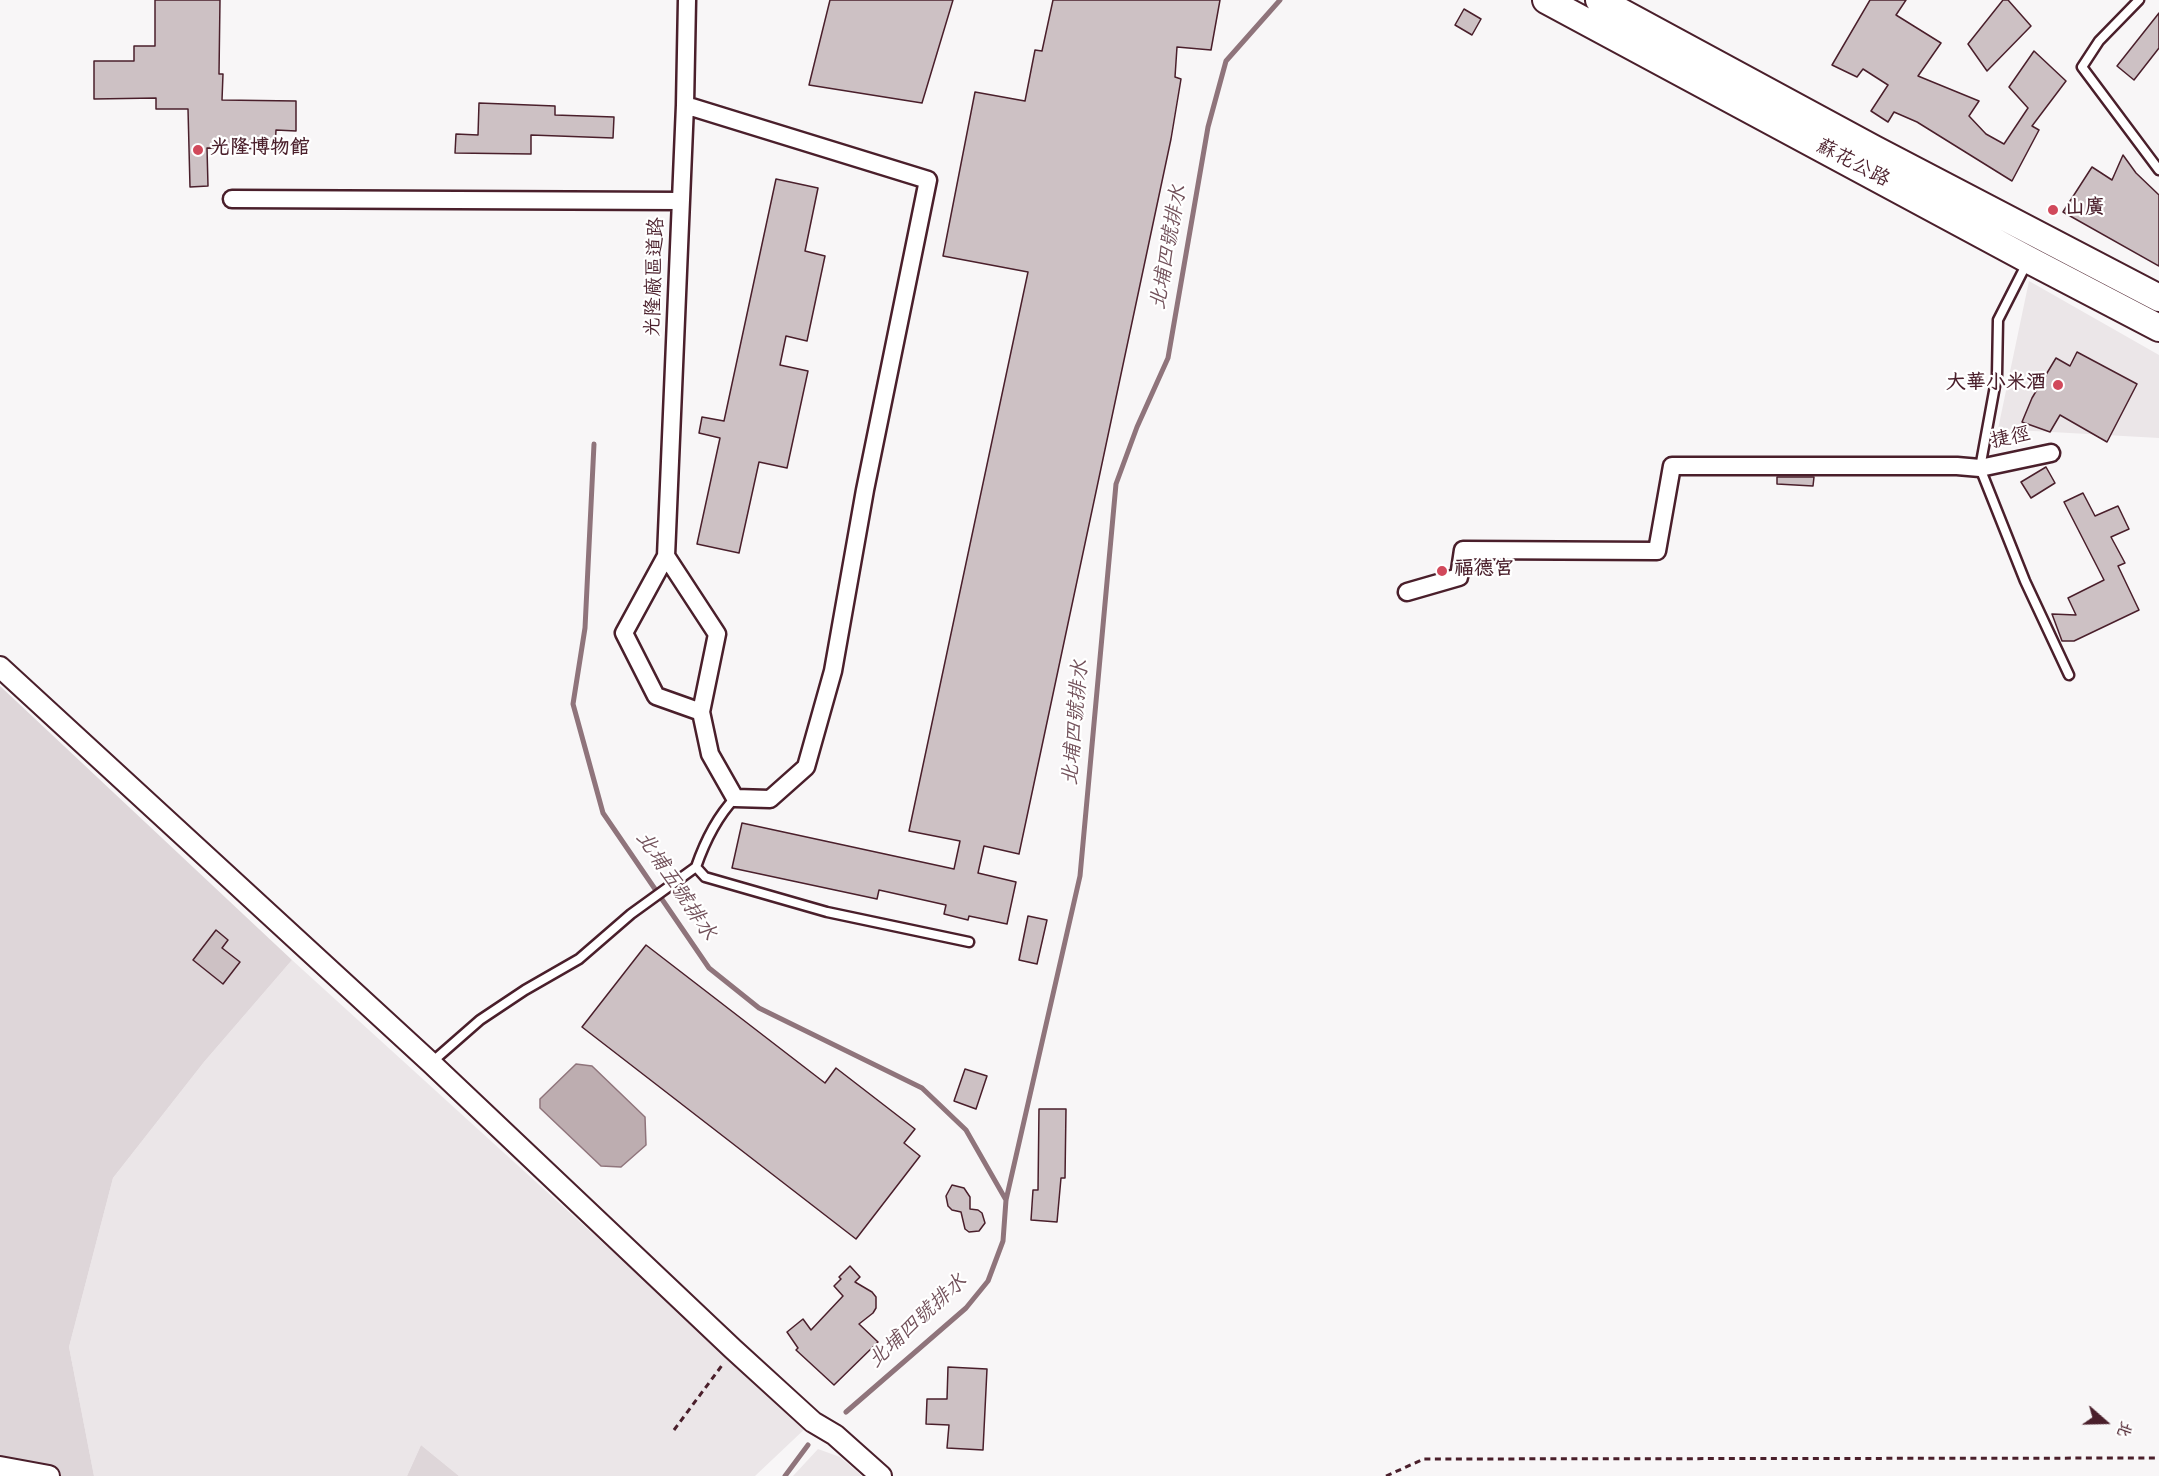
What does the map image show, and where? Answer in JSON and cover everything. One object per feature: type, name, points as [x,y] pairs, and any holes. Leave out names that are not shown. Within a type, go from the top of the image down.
[{"type":"main road","name":"蘇花公路","points":[[1546,0],[2042,238],[2159,298]]},
{"type":"main road","name":"蘇花公路","points":[[1599,0],[2029,260],[2159,328]]},
{"type":"main road","points":[[2029,260],[2042,238]]},
{"type":"street","name":"光隆廠區道路","points":[[687,0],[685,105],[666,556],[624,633],[656,696],[701,712]]},
{"type":"street","points":[[666,556],[717,634],[701,712],[710,754],[735,798],[770,799],[806,767],[833,671],[865,490],[928,180],[685,105]]},
{"type":"street","points":[[232,199],[681,201]]},
{"type":"street","name":"捷徑","points":[[1407,592],[1458,577],[1463,550],[1657,551],[1672,466],[1957,466],[1980,468],[2051,453]]},
{"type":"street","points":[[0,667],[431,1063],[733,1349],[813,1422],[835,1435],[881,1476]]},
{"type":"street","points":[[0,1467],[49,1476]]},
{"type":"lane","points":[[2139,0],[2099,41],[2082,67],[2159,170]]},
{"type":"lane","points":[[2029,260],[1998,320],[1997,375],[1980,468],[2025,581],[2068,675]]},
{"type":"lane","points":[[431,1063],[480,1020],[525,990],[579,959],[631,914],[696,867],[719,815],[735,798]]},
{"type":"lane","points":[[696,867],[705,878],[740,889],[827,912],[969,942]]},
{"type":"path","points":[[674,1430],[733,1349]]},
{"type":"path","points":[[1386,1476],[1424,1460],[2159,1458]]},
{"type":"shaded area","points":[[2029,281],[2159,355],[2159,438],[1998,429]]},
{"type":"shaded area","points":[[0,686],[292,960],[204,1062],[113,1178],[69,1347],[94,1476],[0,1476]]},
{"type":"shaded area","points":[[292,960],[713,1343],[810,1424],[755,1476],[459,1476],[421,1445],[407,1476],[94,1476],[69,1347],[113,1178],[204,1062]]},
{"type":"shaded area","points":[[576,1064],[592,1066],[645,1117],[646,1145],[621,1167],[601,1166],[540,1108],[540,1099]]},
{"type":"shaded area","points":[[421,1445],[459,1476],[407,1476]]},
{"type":"shaded area","points":[[818,1449],[840,1457],[862,1476],[793,1476]]},
{"type":"building","points":[[155,0],[220,0],[219,74],[223,74],[222,100],[296,101],[296,131],[276,130],[275,149],[207,148],[208,186],[190,187],[188,109],[156,109],[156,98],[94,99],[94,61],[134,61],[134,46],[155,46]]},
{"type":"building","points":[[830,0],[953,0],[922,103],[809,85]]},
{"type":"building","points":[[1053,0],[1220,0],[1211,50],[1177,47],[1175,77],[1181,79],[1171,139],[1019,854],[984,846],[978,873],[1016,882],[1007,924],[969,916],[968,920],[944,914],[946,905],[879,890],[877,899],[732,868],[742,823],[954,869],[960,841],[909,831],[1028,272],[943,256],[975,92],[1025,101],[1035,50],[1042,51]]},
{"type":"building","points":[[1870,0],[1906,0],[1896,15],[1941,43],[1918,76],[1979,101],[1969,116],[1986,134],[2004,144],[2028,108],[2009,87],[2034,51],[2066,81],[2032,126],[2039,130],[2012,181],[1917,122],[1894,112],[1888,122],[1871,111],[1888,85],[1863,69],[1857,77],[1832,65]]},
{"type":"building","points":[[2003,0],[2008,0],[2031,26],[1987,71],[1968,44]]},
{"type":"building","points":[[1464,9],[1481,19],[1472,35],[1455,25]]},
{"type":"building","points":[[2159,13],[2159,48],[2134,80],[2117,66]]},
{"type":"building","points":[[479,103],[555,106],[555,115],[614,117],[613,138],[531,135],[531,154],[455,153],[456,134],[478,135]]},
{"type":"building","points":[[2123,155],[2136,173],[2159,195],[2159,266],[2063,212],[2092,167],[2112,180]]},
{"type":"building","points":[[776,179],[818,188],[805,251],[825,256],[807,341],[786,336],[780,365],[808,371],[787,468],[759,462],[739,553],[697,544],[720,438],[699,433],[702,417],[724,421]]},
{"type":"building","points":[[2077,352],[2137,384],[2107,442],[2060,415],[2050,432],[2022,422],[2032,398],[2056,358],[2070,366]]},
{"type":"building","points":[[2046,467],[2055,483],[2031,498],[2021,482]]},
{"type":"building","points":[[1777,477],[1814,477],[1813,486],[1777,484]]},
{"type":"building","points":[[2083,493],[2095,516],[2118,506],[2129,529],[2111,537],[2125,563],[2118,566],[2139,610],[2074,641],[2062,641],[2052,614],[2076,615],[2068,598],[2104,580],[2064,502]]},
{"type":"building","points":[[1028,916],[1047,920],[1037,964],[1019,960]]},
{"type":"building","points":[[216,930],[228,940],[222,948],[240,962],[223,984],[193,960]]},
{"type":"building","points":[[646,945],[825,1083],[836,1068],[915,1129],[904,1143],[920,1156],[856,1239],[582,1027]]},
{"type":"building","points":[[965,1069],[987,1076],[976,1109],[954,1101]]},
{"type":"building","points":[[1039,1109],[1066,1109],[1065,1178],[1061,1178],[1057,1222],[1031,1220],[1033,1190],[1038,1190]]},
{"type":"building","points":[[952,1185],[964,1188],[970,1197],[970,1209],[982,1213],[985,1223],[979,1231],[969,1232],[965,1229],[961,1212],[952,1210],[948,1206],[946,1196]]},
{"type":"building","points":[[850,1266],[860,1277],[855,1282],[876,1297],[876,1308],[873,1313],[859,1324],[878,1342],[834,1385],[796,1350],[798,1348],[787,1332],[803,1319],[811,1330],[843,1296],[834,1286]]},
{"type":"building","points":[[948,1367],[987,1369],[983,1450],[947,1448],[949,1425],[926,1424],[927,1399],[947,1399]]},
{"type":"waterway","name":"北埔四號排水","points":[[846,1412],[966,1308],[988,1281],[1003,1241],[1006,1200],[1080,876],[1116,484],[1137,427],[1168,358],[1208,127],[1226,61],[1280,0]]},
{"type":"waterway","name":"北埔五號排水","points":[[594,444],[585,628],[573,704],[603,813],[709,968],[759,1008],[922,1088],[966,1130],[1006,1200]]},
{"type":"waterway","name":"北埔四號排水","points":[[785,1476],[808,1445]]},
{"type":"place","name":"光隆博物館","points":[[198,150]]},
{"type":"place","name":"山廣","points":[[2053,210]]},
{"type":"place","name":"大華小米酒","points":[[2058,385]]},
{"type":"place","name":"福德宮","points":[[1442,571]]}]
